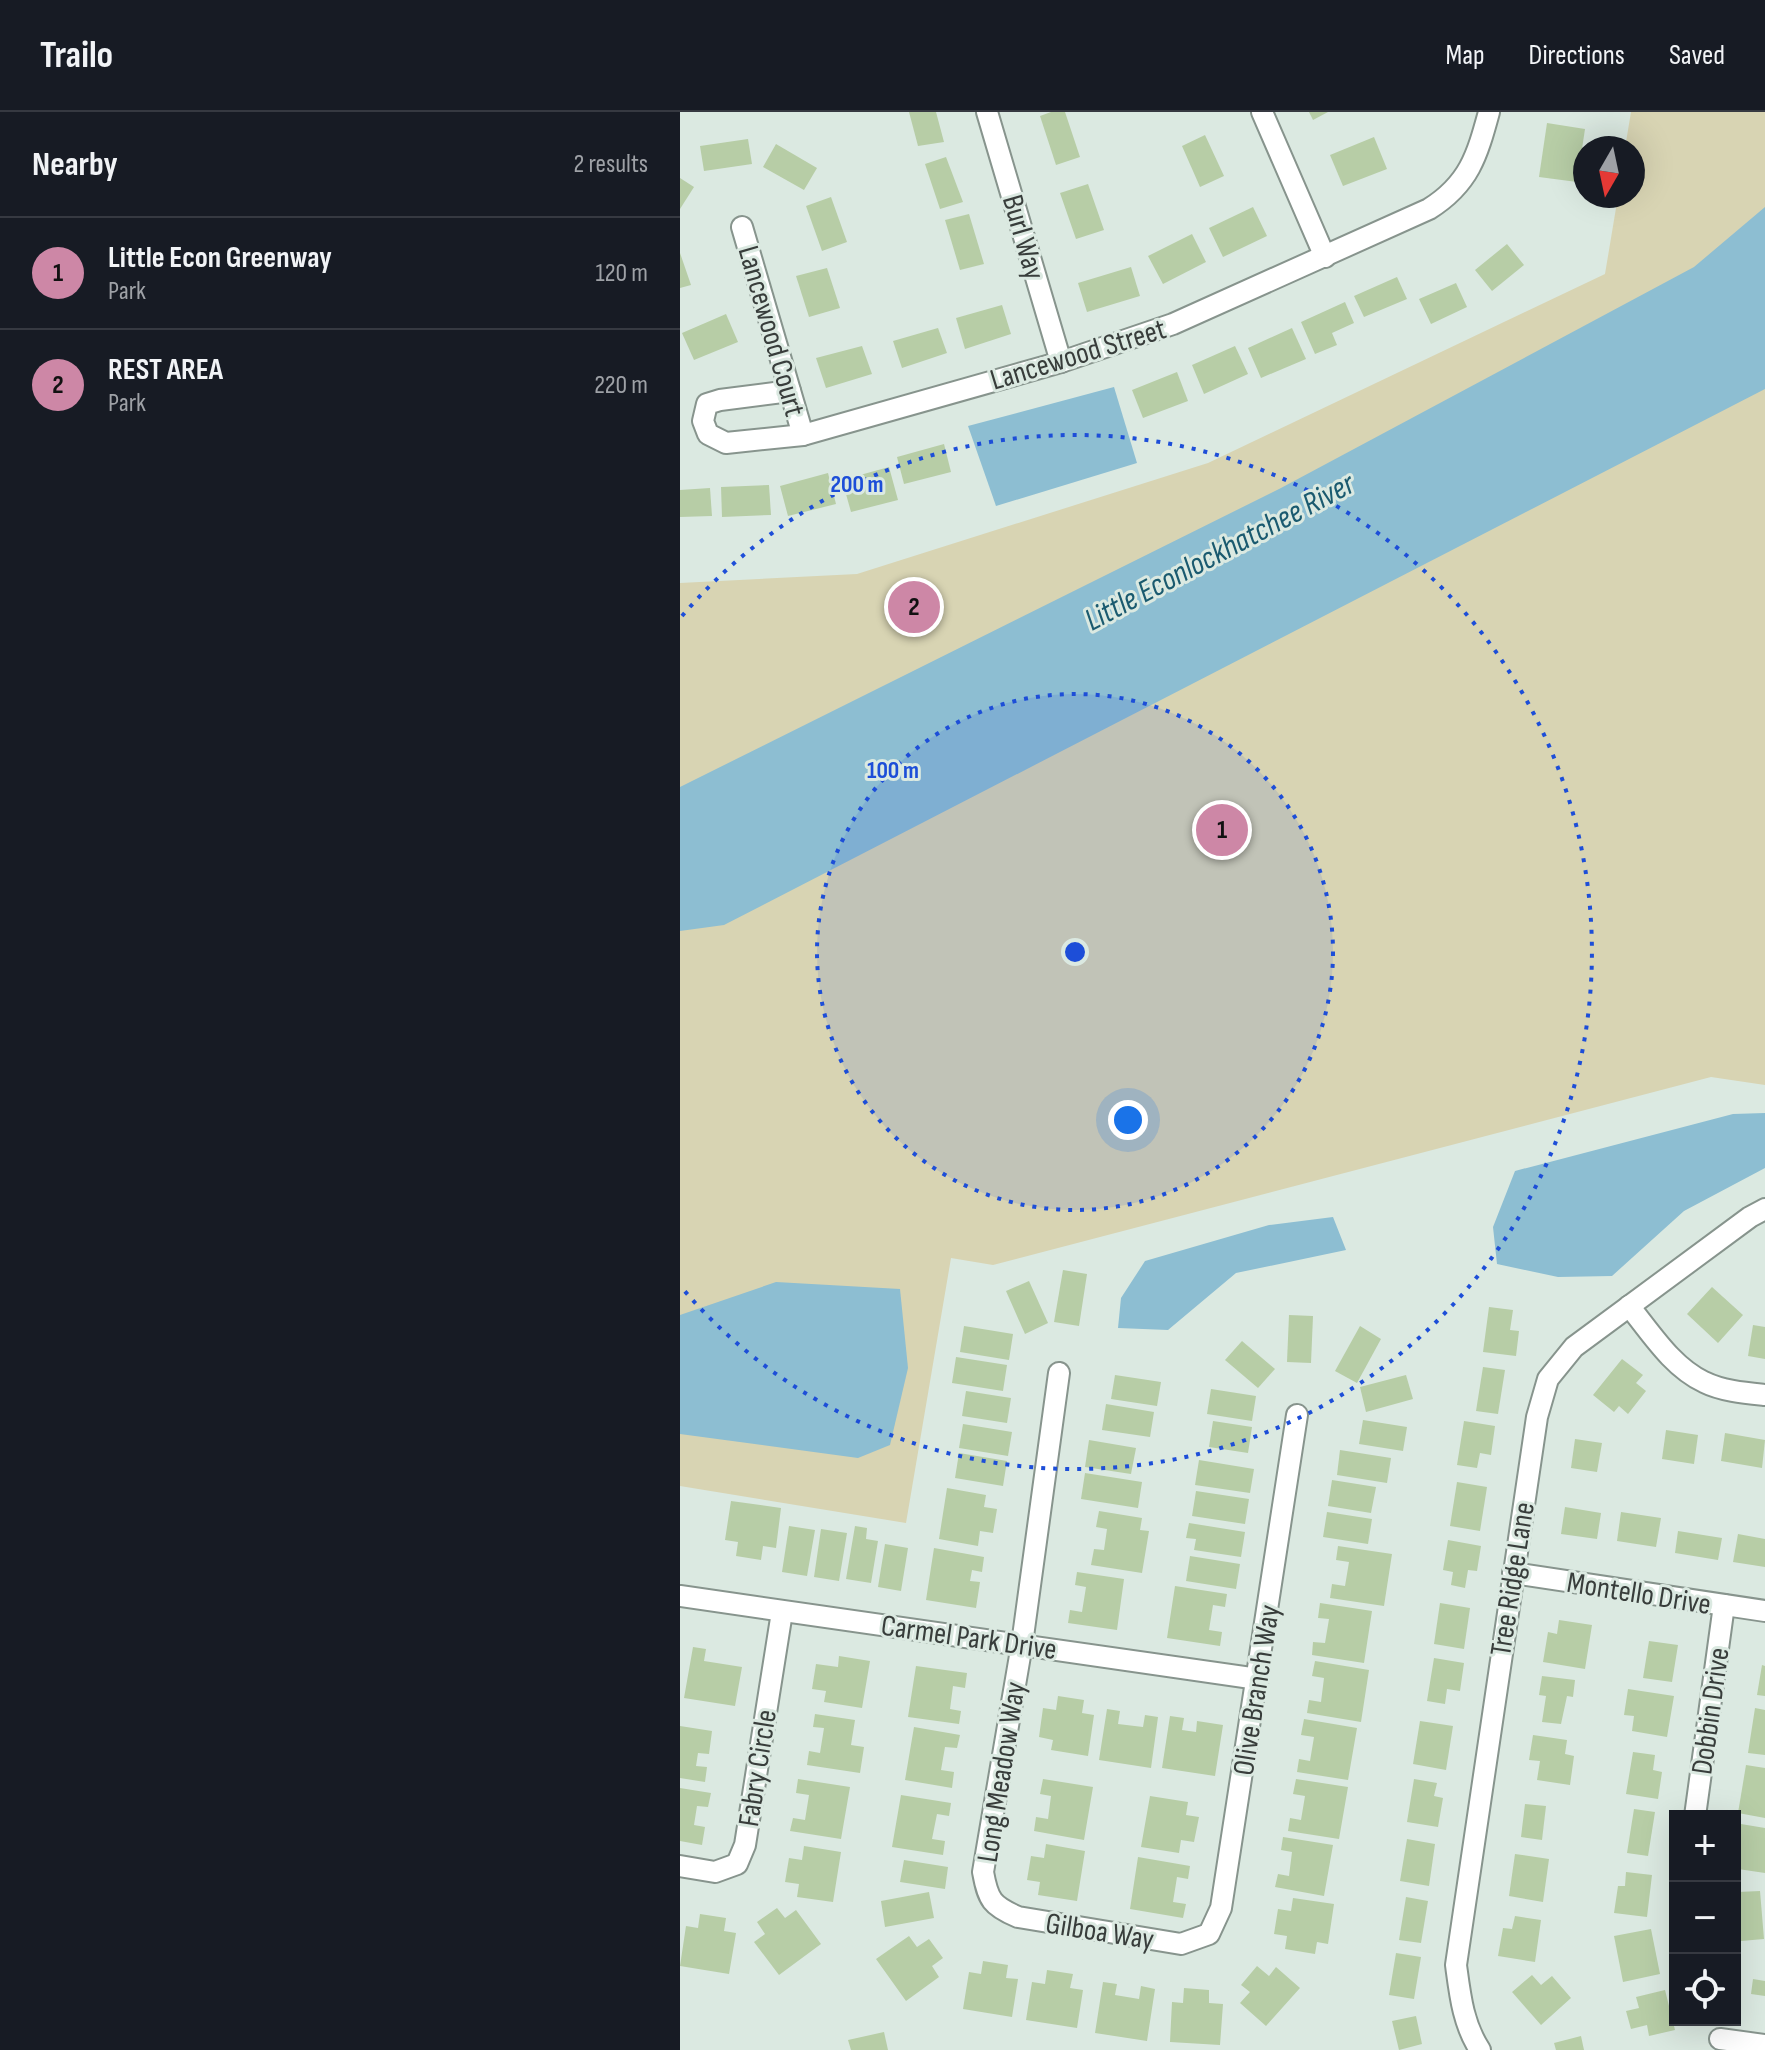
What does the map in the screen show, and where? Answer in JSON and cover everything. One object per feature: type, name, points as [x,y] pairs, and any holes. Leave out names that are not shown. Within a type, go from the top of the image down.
[{"type":"street","name":"Burl Way","points":[[987,112],[1061,362]]},
{"type":"street","points":[[1262,112],[1325,257]]},
{"type":"street","name":"Lancewood Street","points":[[790,391],[707,404],[703,421],[708,434],[726,443],[803,435],[1061,362],[1173,324],[1429,209],[1450,196],[1466,175],[1481,144],[1489,112]]},
{"type":"street","name":"Lancewood Court","points":[[742,227],[803,435]]},
{"type":"street","name":"Tree Ridge Lane","points":[[1480,2050],[1469,2034],[1456,1965],[1537,1417],[1548,1379],[1574,1347],[1765,1209]]},
{"type":"street","points":[[1629,1306],[1676,1363],[1703,1382],[1729,1390],[1765,1395]]},
{"type":"street","name":"Long Meadow Way","points":[[1018,1917],[998,1908],[987,1894],[983,1872],[1022,1644],[1059,1373]]},
{"type":"street","name":"Olive Branch Way","points":[[1181,1944],[1209,1934],[1221,1908],[1297,1415]]},
{"type":"street","name":"Montello Drive","points":[[1513,1573],[1765,1611]]},
{"type":"street","name":"Carmel Park Drive","points":[[680,1596],[1258,1679]]},
{"type":"street","name":"Dobbin Drive","points":[[1696,1810],[1724,1605]]},
{"type":"street","name":"Fabry Circle","points":[[680,1866],[715,1872],[737,1864],[745,1845],[782,1612]]},
{"type":"street","name":"Gilboa Way","points":[[1018,1917],[1181,1944]]},
{"type":"street","points":[[1719,2036],[1765,2045]]},
{"type":"shaded area","points":[[1631,112],[1765,112],[1765,1085],[1711,1077],[993,1265],[951,1258],[906,1523],[680,1486],[680,583],[857,574],[1208,463],[1605,274],[1616,208],[1645,208],[1645,136],[1627,136]]},
{"type":"water","name":"Little Econlockhatchee River","points":[[1765,207],[1765,389],[724,925],[680,931],[680,787],[1281,488],[1694,267]]},
{"type":"water","points":[[1114,387],[1137,463],[996,506],[968,426]]},
{"type":"water","points":[[1765,1113],[1765,1168],[1684,1211],[1612,1276],[1558,1277],[1497,1264],[1493,1227],[1515,1171],[1733,1114]]},
{"type":"water","points":[[1333,1217],[1346,1250],[1236,1273],[1168,1330],[1118,1328],[1121,1298],[1145,1261],[1269,1225]]},
{"type":"water","points":[[776,1282],[900,1289],[908,1368],[890,1445],[858,1458],[680,1434],[680,1315]]},
{"type":"building","points":[[909,112],[936,112],[944,142],[918,146]]},
{"type":"building","points":[[1065,112],[1080,157],[1056,165],[1040,116]]},
{"type":"building","points":[[1309,112],[1328,112],[1313,120]]},
{"type":"building","points":[[1547,123],[1585,129],[1584,136],[1573,136],[1573,181],[1539,177]]},
{"type":"building","points":[[1205,135],[1224,176],[1200,187],[1182,146]]},
{"type":"building","points":[[1374,137],[1387,169],[1343,186],[1330,155]]},
{"type":"building","points":[[748,139],[752,164],[704,171],[700,146]]},
{"type":"building","points":[[776,144],[817,168],[804,190],[763,167]]},
{"type":"building","points":[[946,157],[963,202],[940,209],[925,164]]},
{"type":"building","points":[[680,178],[694,187],[680,209]]},
{"type":"building","points":[[1088,184],[1104,230],[1076,239],[1060,193]]},
{"type":"building","points":[[831,197],[847,242],[822,251],[806,206]]},
{"type":"building","points":[[1253,207],[1267,236],[1223,257],[1209,228]]},
{"type":"building","points":[[969,214],[984,264],[960,270],[945,220]]},
{"type":"building","points":[[1192,234],[1206,262],[1163,284],[1148,256]]},
{"type":"building","points":[[1507,244],[1524,265],[1492,291],[1475,270]]},
{"type":"building","points":[[680,253],[691,285],[680,288]]},
{"type":"building","points":[[1131,267],[1140,296],[1087,312],[1078,283]]},
{"type":"building","points":[[827,268],[840,308],[809,317],[796,276]]},
{"type":"building","points":[[1397,277],[1407,299],[1364,317],[1354,296]]},
{"type":"building","points":[[1456,283],[1467,307],[1431,324],[1419,299]]},
{"type":"building","points":[[1345,302],[1354,323],[1332,333],[1337,345],[1315,354],[1301,322]]},
{"type":"building","points":[[1002,305],[1011,334],[965,349],[956,318]]},
{"type":"building","points":[[726,314],[738,342],[694,360],[682,333]]},
{"type":"building","points":[[938,328],[947,353],[902,368],[893,341]]},
{"type":"building","points":[[1292,328],[1306,359],[1261,378],[1248,348]]},
{"type":"building","points":[[862,346],[872,374],[826,388],[816,358]]},
{"type":"building","points":[[1235,346],[1248,374],[1204,394],[1192,365]]},
{"type":"building","points":[[1177,372],[1188,401],[1143,418],[1132,390]]},
{"type":"building","points":[[944,444],[951,472],[904,484],[897,457]]},
{"type":"building","points":[[889,467],[898,500],[851,512],[842,480]]},
{"type":"building","points":[[828,473],[836,504],[788,516],[780,486]]},
{"type":"building","points":[[769,485],[771,515],[722,517],[721,487]]},
{"type":"building","points":[[710,488],[712,516],[680,517],[680,490]]},
{"type":"building","points":[[916,597],[920,606],[912,610],[907,601]]},
{"type":"building","points":[[1063,1270],[1087,1274],[1079,1326],[1054,1322]]},
{"type":"building","points":[[1029,1281],[1048,1323],[1025,1334],[1006,1291]]},
{"type":"building","points":[[1712,1287],[1743,1315],[1718,1343],[1687,1314]]},
{"type":"building","points":[[1489,1307],[1513,1310],[1510,1330],[1519,1331],[1516,1356],[1483,1352]]},
{"type":"building","points":[[1289,1315],[1313,1316],[1311,1363],[1287,1362]]},
{"type":"building","points":[[1753,1325],[1765,1327],[1765,1359],[1748,1356]]},
{"type":"building","points":[[964,1326],[1013,1334],[1009,1360],[960,1352]]},
{"type":"building","points":[[1360,1326],[1381,1339],[1357,1383],[1335,1371]]},
{"type":"building","points":[[1242,1341],[1275,1369],[1258,1388],[1225,1360]]},
{"type":"building","points":[[956,1357],[1007,1365],[1003,1391],[952,1383]]},
{"type":"building","points":[[1622,1359],[1643,1375],[1636,1383],[1646,1391],[1628,1414],[1619,1406],[1614,1412],[1593,1395]]},
{"type":"building","points":[[1483,1367],[1505,1370],[1498,1414],[1476,1411]]},
{"type":"building","points":[[1115,1375],[1161,1382],[1157,1406],[1111,1399]]},
{"type":"building","points":[[1406,1375],[1413,1399],[1366,1412],[1360,1387]]},
{"type":"building","points":[[1211,1389],[1256,1396],[1252,1421],[1207,1414]]},
{"type":"building","points":[[966,1391],[1011,1398],[1007,1423],[962,1416]]},
{"type":"building","points":[[1106,1404],[1154,1412],[1150,1437],[1102,1430]]},
{"type":"building","points":[[1363,1420],[1407,1427],[1403,1451],[1359,1444]]},
{"type":"building","points":[[1213,1421],[1252,1427],[1248,1453],[1209,1447]]},
{"type":"building","points":[[1464,1421],[1495,1426],[1491,1455],[1480,1453],[1477,1468],[1457,1465]]},
{"type":"building","points":[[963,1424],[1012,1432],[1008,1456],[959,1448]]},
{"type":"building","points":[[1666,1430],[1698,1435],[1694,1464],[1662,1459]]},
{"type":"building","points":[[1725,1433],[1765,1440],[1762,1468],[1721,1461]]},
{"type":"building","points":[[1575,1439],[1602,1443],[1597,1472],[1571,1468]]},
{"type":"building","points":[[1089,1440],[1136,1448],[1131,1474],[1085,1467]]},
{"type":"building","points":[[1340,1450],[1391,1458],[1387,1483],[1337,1475]]},
{"type":"building","points":[[959,1453],[1007,1461],[1003,1486],[955,1478]]},
{"type":"building","points":[[1199,1460],[1254,1469],[1250,1493],[1195,1485]]},
{"type":"building","points":[[1085,1473],[1142,1482],[1138,1508],[1081,1499]]},
{"type":"building","points":[[1332,1480],[1376,1487],[1371,1513],[1328,1506]]},
{"type":"building","points":[[1457,1482],[1487,1487],[1480,1531],[1450,1526]]},
{"type":"building","points":[[947,1488],[986,1495],[984,1507],[997,1509],[993,1533],[980,1531],[978,1546],[939,1539]]},
{"type":"building","points":[[1196,1491],[1249,1499],[1245,1524],[1192,1516]]},
{"type":"building","points":[[731,1501],[781,1508],[776,1548],[763,1546],[761,1560],[736,1556],[738,1542],[725,1540]]},
{"type":"building","points":[[1565,1507],[1601,1513],[1597,1539],[1561,1534]]},
{"type":"building","points":[[1099,1511],[1142,1518],[1140,1530],[1149,1531],[1142,1573],[1091,1565],[1094,1549],[1104,1550],[1107,1529],[1096,1527]]},
{"type":"building","points":[[1327,1512],[1372,1519],[1368,1544],[1323,1537]]},
{"type":"building","points":[[1621,1512],[1661,1518],[1656,1547],[1617,1541]]},
{"type":"building","points":[[1189,1523],[1245,1532],[1241,1557],[1194,1550],[1196,1539],[1186,1538]]},
{"type":"building","points":[[789,1526],[815,1530],[807,1576],[782,1572]]},
{"type":"building","points":[[855,1526],[867,1528],[866,1539],[878,1541],[871,1583],[846,1579]]},
{"type":"building","points":[[821,1529],[847,1533],[839,1581],[814,1577]]},
{"type":"building","points":[[1678,1531],[1722,1538],[1718,1560],[1675,1553]]},
{"type":"building","points":[[1738,1534],[1765,1539],[1765,1567],[1733,1562]]},
{"type":"building","points":[[1448,1540],[1481,1546],[1477,1571],[1468,1570],[1465,1588],[1451,1585],[1453,1572],[1443,1570]]},
{"type":"building","points":[[885,1544],[908,1548],[901,1591],[878,1587]]},
{"type":"building","points":[[1338,1546],[1392,1554],[1384,1606],[1330,1598],[1332,1584],[1345,1586],[1349,1562],[1336,1560]]},
{"type":"building","points":[[934,1548],[984,1557],[982,1572],[972,1570],[970,1581],[980,1582],[976,1608],[926,1600]]},
{"type":"building","points":[[1190,1556],[1240,1564],[1236,1589],[1186,1581]]},
{"type":"building","points":[[1077,1572],[1124,1579],[1117,1630],[1068,1623],[1070,1610],[1082,1612],[1086,1587],[1075,1585]]},
{"type":"building","points":[[1175,1586],[1227,1594],[1225,1607],[1213,1605],[1209,1630],[1222,1632],[1220,1646],[1167,1638]]},
{"type":"building","points":[[1320,1603],[1372,1611],[1364,1663],[1312,1655],[1313,1642],[1325,1643],[1329,1619],[1318,1618]]},
{"type":"building","points":[[1440,1603],[1470,1608],[1464,1649],[1434,1644]]},
{"type":"building","points":[[1559,1620],[1592,1625],[1585,1669],[1543,1662],[1548,1632],[1557,1634]]},
{"type":"building","points":[[1649,1641],[1678,1645],[1672,1682],[1643,1678]]},
{"type":"building","points":[[693,1647],[706,1649],[704,1661],[742,1667],[735,1706],[684,1698]]},
{"type":"building","points":[[839,1656],[870,1661],[862,1708],[824,1702],[826,1691],[812,1689],[816,1664],[838,1667]]},
{"type":"building","points":[[1434,1658],[1464,1663],[1460,1691],[1447,1689],[1445,1704],[1427,1701]]},
{"type":"building","points":[[1315,1661],[1369,1670],[1361,1722],[1307,1713],[1309,1700],[1321,1702],[1324,1678],[1312,1676]]},
{"type":"building","points":[[1762,1665],[1765,1666],[1765,1696],[1757,1695]]},
{"type":"building","points":[[916,1666],[967,1673],[965,1688],[953,1686],[950,1709],[961,1711],[959,1724],[908,1717]]},
{"type":"building","points":[[1542,1676],[1575,1680],[1573,1697],[1567,1696],[1561,1724],[1542,1722],[1546,1696],[1539,1695]]},
{"type":"building","points":[[1628,1689],[1674,1696],[1667,1737],[1632,1731],[1634,1716],[1624,1715]]},
{"type":"building","points":[[1058,1696],[1084,1700],[1082,1713],[1094,1715],[1088,1756],[1051,1750],[1053,1740],[1039,1737],[1043,1708],[1056,1710]]},
{"type":"building","points":[[1755,1708],[1765,1710],[1765,1755],[1748,1753]]},
{"type":"building","points":[[1107,1709],[1120,1711],[1118,1724],[1143,1727],[1145,1715],[1158,1717],[1151,1768],[1099,1760]]},
{"type":"building","points":[[815,1714],[855,1720],[851,1745],[864,1747],[860,1773],[807,1765],[809,1751],[820,1753],[824,1728],[813,1727]]},
{"type":"building","points":[[1170,1716],[1184,1718],[1182,1730],[1196,1732],[1197,1721],[1223,1725],[1215,1776],[1162,1768]]},
{"type":"building","points":[[1304,1719],[1357,1728],[1348,1780],[1297,1772],[1299,1759],[1310,1761],[1314,1737],[1301,1735]]},
{"type":"building","points":[[1420,1721],[1453,1726],[1446,1770],[1413,1764]]},
{"type":"building","points":[[680,1726],[712,1731],[709,1754],[698,1753],[696,1766],[707,1767],[705,1782],[680,1778]]},
{"type":"building","points":[[914,1727],[960,1735],[957,1748],[945,1747],[941,1770],[954,1772],[952,1788],[905,1780]]},
{"type":"building","points":[[1533,1735],[1567,1740],[1565,1754],[1574,1756],[1570,1785],[1537,1780],[1540,1761],[1529,1760]]},
{"type":"building","points":[[1633,1752],[1655,1755],[1653,1770],[1662,1772],[1658,1799],[1626,1794]]},
{"type":"building","points":[[1746,1765],[1765,1768],[1765,1818],[1741,1814],[1738,1810]]},
{"type":"building","points":[[798,1779],[850,1787],[841,1839],[790,1831],[793,1818],[805,1820],[809,1795],[796,1793]]},
{"type":"building","points":[[1043,1779],[1093,1787],[1084,1840],[1034,1831],[1036,1817],[1048,1819],[1051,1796],[1040,1794]]},
{"type":"building","points":[[1296,1779],[1348,1787],[1339,1839],[1288,1831],[1290,1818],[1301,1820],[1305,1796],[1293,1794]]},
{"type":"building","points":[[1414,1779],[1437,1783],[1434,1796],[1443,1798],[1438,1827],[1407,1822]]},
{"type":"building","points":[[680,1788],[711,1793],[708,1807],[697,1806],[694,1825],[705,1827],[702,1845],[680,1841]]},
{"type":"building","points":[[901,1795],[951,1803],[949,1816],[937,1814],[932,1839],[945,1841],[943,1855],[892,1847]]},
{"type":"building","points":[[1150,1796],[1188,1802],[1186,1815],[1199,1817],[1194,1842],[1181,1840],[1179,1853],[1141,1847]]},
{"type":"building","points":[[1525,1804],[1546,1806],[1542,1840],[1521,1837]]},
{"type":"building","points":[[1634,1809],[1655,1812],[1648,1856],[1627,1853]]},
{"type":"building","points":[[1741,1824],[1765,1828],[1765,1873],[1741,1869]]},
{"type":"building","points":[[1283,1837],[1333,1845],[1324,1896],[1275,1887],[1278,1874],[1289,1876],[1292,1852],[1281,1850]]},
{"type":"building","points":[[1407,1839],[1435,1844],[1429,1886],[1400,1881]]},
{"type":"building","points":[[1046,1844],[1085,1851],[1077,1901],[1038,1895],[1040,1882],[1027,1880],[1031,1856],[1044,1858]]},
{"type":"building","points":[[804,1846],[841,1852],[833,1902],[797,1897],[799,1884],[785,1882],[789,1858],[802,1860]]},
{"type":"building","points":[[1515,1854],[1549,1859],[1543,1902],[1509,1896]]},
{"type":"building","points":[[1138,1857],[1190,1866],[1188,1879],[1177,1877],[1173,1902],[1186,1904],[1183,1918],[1130,1909]]},
{"type":"building","points":[[904,1860],[948,1867],[945,1889],[900,1882]]},
{"type":"building","points":[[1626,1872],[1652,1875],[1647,1917],[1614,1913],[1618,1886],[1625,1886]]},
{"type":"building","points":[[1760,1891],[1764,1939],[1741,1941],[1741,1892]]},
{"type":"building","points":[[929,1892],[934,1918],[885,1927],[881,1901]]},
{"type":"building","points":[[1406,1897],[1428,1901],[1421,1943],[1399,1940]]},
{"type":"building","points":[[1293,1898],[1334,1904],[1328,1944],[1317,1942],[1315,1954],[1285,1949],[1287,1936],[1274,1934],[1278,1909],[1291,1911]]},
{"type":"building","points":[[777,1908],[785,1918],[796,1910],[821,1944],[779,1975],[754,1942],[765,1934],[757,1922]]},
{"type":"building","points":[[700,1914],[726,1918],[724,1931],[736,1933],[729,1974],[680,1966],[686,1926],[698,1928]]},
{"type":"building","points":[[1515,1916],[1541,1920],[1535,1962],[1498,1956],[1503,1928],[1512,1929]]},
{"type":"building","points":[[1651,1929],[1660,1974],[1623,1982],[1614,1936]]},
{"type":"building","points":[[909,1936],[917,1947],[929,1939],[943,1958],[932,1966],[939,1977],[906,2001],[876,1959]]},
{"type":"building","points":[[1396,1953],[1421,1957],[1414,1999],[1389,1995]]},
{"type":"building","points":[[983,1961],[1008,1965],[1006,1978],[1018,1979],[1012,2017],[963,2009],[969,1972],[981,1974]]},
{"type":"building","points":[[1257,1966],[1269,1976],[1276,1967],[1300,1988],[1266,2026],[1240,2003],[1250,1992],[1241,1985]]},
{"type":"building","points":[[1047,1970],[1073,1974],[1070,1988],[1083,1990],[1077,2028],[1026,2020],[1032,1982],[1045,1984]]},
{"type":"building","points":[[1532,1975],[1541,1985],[1552,1976],[1571,1998],[1541,2025],[1512,1992]]},
{"type":"building","points":[[1753,1979],[1765,1981],[1765,1996],[1751,1994]]},
{"type":"building","points":[[1103,1982],[1117,1984],[1115,1995],[1139,1999],[1141,1986],[1155,1989],[1147,2041],[1095,2033]]},
{"type":"building","points":[[1184,1988],[1209,1990],[1209,2003],[1223,2004],[1220,2045],[1170,2042],[1172,2002],[1183,2003]]},
{"type":"building","points":[[1665,1990],[1669,2026],[1674,2026],[1675,2030],[1649,2036],[1647,2025],[1631,2029],[1626,2011],[1639,2008],[1636,1997]]},
{"type":"building","points":[[1416,2016],[1422,2044],[1399,2050],[1392,2021]]},
{"type":"building","points":[[884,2032],[888,2050],[851,2050],[848,2040]]},
{"type":"building","points":[[1581,2036],[1584,2050],[1556,2050],[1554,2043]]},
{"type":"place","name":"REST AREA","points":[[914,607]]},
{"type":"place","name":"Little Econ Greenway","points":[[1222,830]]}]
